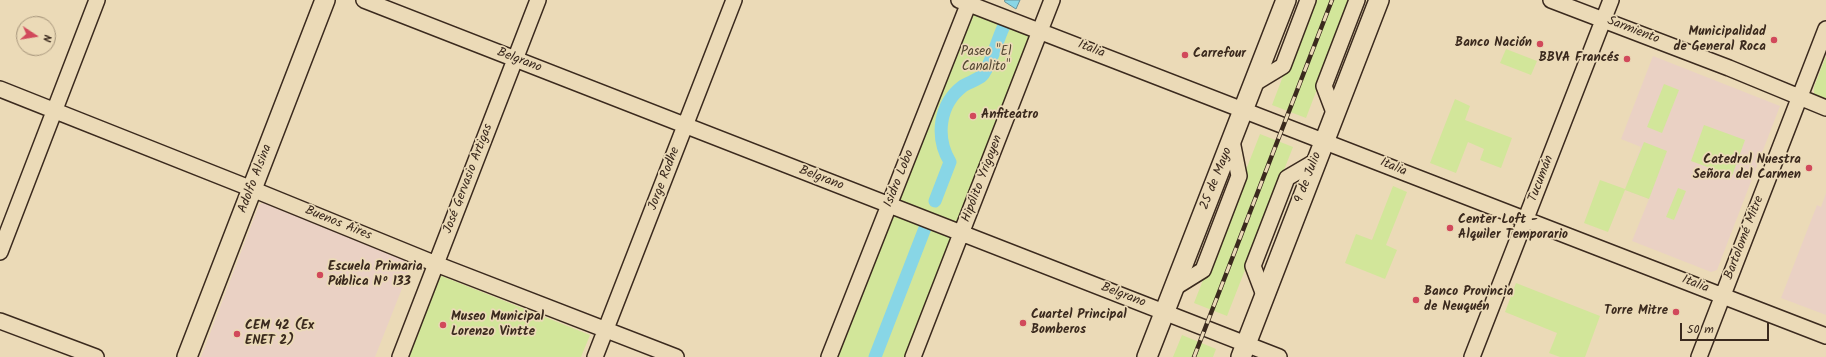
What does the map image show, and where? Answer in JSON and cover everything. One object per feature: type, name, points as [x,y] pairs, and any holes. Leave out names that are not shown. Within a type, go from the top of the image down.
[{"type":"main road","name":"Adolfo Alsina","points":[[187,357],[325,0]]},
{"type":"main road","name":"25 de Mayo","points":[[1147,357],[1255,83],[1286,0]]},
{"type":"main road","name":"9 de Julio","points":[[1243,350],[1379,0]]},
{"type":"street","points":[[0,252],[97,0]]},
{"type":"street","name":"Belgrano","points":[[364,0],[1165,312],[1243,350],[1279,357]]},
{"type":"street","name":"José Gervasio Artigas","points":[[400,357],[538,0]]},
{"type":"street","name":"Jorge Rodhe","points":[[596,357],[734,0]]},
{"type":"street","name":"Hipólito Yrigoyen","points":[[913,357],[1052,0]]},
{"type":"street","points":[[1255,83],[1283,66],[1308,0]]},
{"type":"street","points":[[1335,115],[1324,86],[1357,0]]},
{"type":"street","name":"Sarmiento","points":[[1551,0],[1729,68],[1826,108]]},
{"type":"street","name":"Tucumán","points":[[1472,357],[1611,0]]},
{"type":"street","name":"Italia","points":[[966,1],[1525,221],[1826,336]]},
{"type":"street","name":"Isidro Lobo","points":[[829,357],[889,205],[966,1]]},
{"type":"street","name":"Bartolomé Mitre","points":[[1699,357],[1826,29]]},
{"type":"street","name":"Buenos Aires","points":[[0,89],[436,264],[676,357]]},
{"type":"street","points":[[0,321],[96,357]]},
{"type":"shaded area","points":[[1653,56],[1780,106],[1717,270],[1711,272],[1632,241],[1649,199],[1625,190],[1641,147],[1621,139]]},
{"type":"shaded area","points":[[1826,193],[1826,315],[1781,298],[1817,205],[1821,207]]},
{"type":"shaded area","name":"Escuela Primaria Pública Nº 133","points":[[266,201],[404,256],[412,263],[375,357],[201,357],[259,205]]},
{"type":"green space","points":[[1312,0],[1351,0],[1306,118],[1272,105]]},
{"type":"green space","name":"Paseo \"El Canalito\"","points":[[972,4],[1033,33],[905,357],[835,357]]},
{"type":"green space","points":[[1506,49],[1537,61],[1531,75],[1500,63]]},
{"type":"green space","points":[[1826,56],[1826,103],[1814,97],[1814,87]]},
{"type":"green space","points":[[1664,84],[1679,90],[1662,133],[1647,127]]},
{"type":"green space","points":[[1455,99],[1470,106],[1465,120],[1512,138],[1501,168],[1480,160],[1484,149],[1468,142],[1456,173],[1430,163]]},
{"type":"green space","points":[[1704,125],[1745,140],[1732,176],[1691,161]]},
{"type":"green space","points":[[1260,134],[1293,147],[1227,316],[1194,303]]},
{"type":"green space","points":[[1644,142],[1667,151],[1649,199],[1625,190],[1608,232],[1584,223],[1600,180],[1625,189]]},
{"type":"green space","points":[[1393,186],[1407,192],[1386,245],[1397,250],[1385,279],[1345,263],[1356,234],[1372,240]]},
{"type":"green space","points":[[1678,188],[1686,191],[1674,220],[1666,217]]},
{"type":"green space","points":[[439,275],[590,335],[581,357],[407,357]]},
{"type":"green space","points":[[1516,283],[1600,316],[1585,357],[1560,357],[1549,353],[1557,333],[1505,312]]},
{"type":"green space","points":[[1182,335],[1216,349],[1213,357],[1173,357]]},
{"type":"water","points":[[1005,0],[1020,0],[1016,9],[1005,2]]},
{"type":"waterway","points":[[935,201],[950,162],[942,142],[941,132],[944,111],[955,93],[963,86],[978,79],[984,73],[990,63],[1003,28]]},
{"type":"waterway","points":[[875,357],[925,228]]},
{"type":"railway","points":[[1194,357],[1332,0]]},
{"type":"place","name":"Municipalidad de General Roca","points":[[1774,40]]},
{"type":"place","name":"Banco Nación","points":[[1540,44]]},
{"type":"place","name":"Carrefour","points":[[1185,55]]},
{"type":"place","name":"BBVA Francés","points":[[1627,59]]},
{"type":"place","name":"Anfiteatro","points":[[973,116]]},
{"type":"place","name":"Catedral Nuestra Señora del Carmen","points":[[1809,168]]},
{"type":"place","name":"Center Loft - Alquiler Temporario","points":[[1450,228]]},
{"type":"place","name":"Escuela Primaria Pública Nº 133","points":[[320,275]]},
{"type":"place","name":"Banco Provincia de Neuquén","points":[[1416,300]]},
{"type":"place","name":"Torre Mitre","points":[[1676,312]]},
{"type":"place","name":"Cuartel Principal Bomberos","points":[[1023,323]]},
{"type":"place","name":"Museo Municipal Lorenzo Vintte","points":[[443,325]]},
{"type":"place","name":"CEM 42 (Ex ENET 2)","points":[[237,334]]}]
